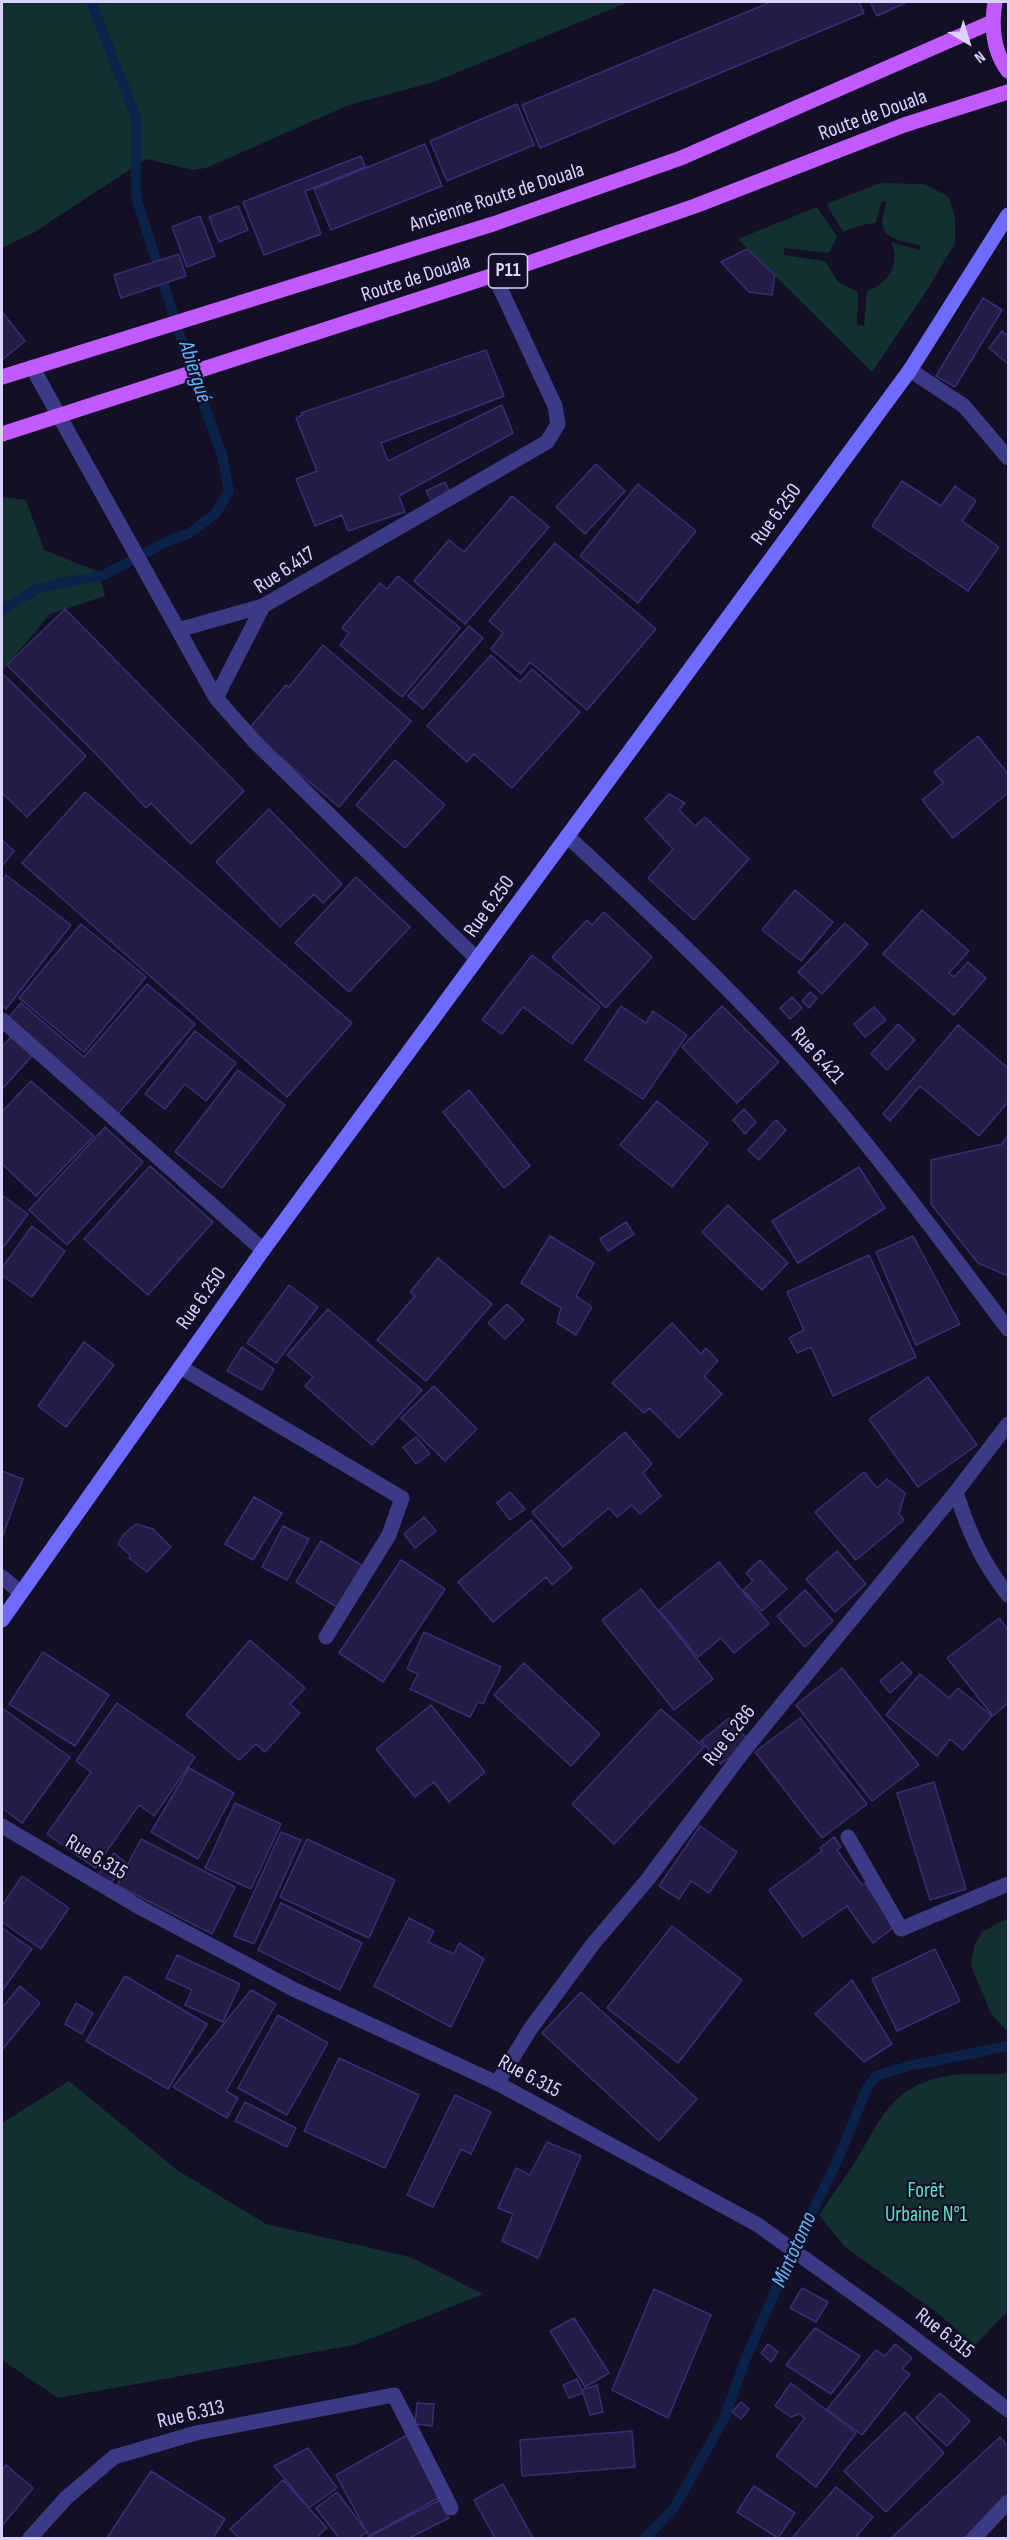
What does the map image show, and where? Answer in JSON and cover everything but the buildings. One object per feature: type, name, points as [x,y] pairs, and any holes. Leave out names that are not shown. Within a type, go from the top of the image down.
[{"type":"main road","points":[[995,2],[992,21],[996,46],[1008,71]]},
{"type":"main road","name":"Ancienne Route de Douala","points":[[2,377],[493,224],[681,158],[992,21]]},
{"type":"main road","name":"Route de Douala","points":[[2,434],[494,275],[695,206],[904,125],[1008,92]]},
{"type":"main road","name":"Rue 6.250","points":[[2,1620],[263,1250],[910,370],[1008,215]]},
{"type":"street","name":"Rue 6.417","points":[[216,698],[263,606],[547,442],[558,424],[555,406],[494,275]]},
{"type":"street","points":[[32,367],[216,698],[255,742],[477,959]]},
{"type":"street","points":[[910,370],[964,406],[1008,458]]},
{"type":"street","points":[[178,630],[263,606]]},
{"type":"street","name":"Rue 6.421","points":[[567,836],[704,966],[816,1084],[864,1141],[1008,1329]]},
{"type":"street","points":[[2,1020],[263,1250]]},
{"type":"street","points":[[180,1367],[402,1498],[389,1535],[326,1637]]},
{"type":"street","name":"Rue 6.286","points":[[497,2083],[531,2028],[594,1944],[648,1880],[761,1730],[956,1492],[1008,1424]]},
{"type":"street","points":[[956,1492],[969,1533],[988,1569],[1008,1595]]},
{"type":"street","points":[[2,1577],[21,1593]]},
{"type":"street","name":"Rue 6.315","points":[[2,1826],[141,1908],[292,1989],[497,2083],[758,2225],[816,2265],[1008,2410]]},
{"type":"street","points":[[848,1837],[901,1929],[1008,1884]]},
{"type":"street","name":"Rue 6.313","points":[[30,2538],[66,2498],[114,2457],[196,2433],[394,2395],[451,2508]]},
{"type":"street","points":[[974,2538],[1008,2502]]},
{"type":"green space","points":[[2,2],[629,2],[434,82],[349,105],[206,168],[193,170],[146,159],[33,233],[2,248]]},
{"type":"green space","points":[[880,183],[923,184],[948,196],[955,217],[955,243],[929,287],[872,372],[738,239],[817,207],[837,237],[829,253],[784,248],[784,255],[825,261],[838,282],[858,292],[857,325],[864,326],[867,291],[875,288],[887,278],[894,265],[894,250],[891,242],[919,250],[921,246],[896,239],[886,233],[882,222],[886,202],[881,202],[876,223],[861,225],[843,232],[826,204]]},
{"type":"green space","points":[[2,497],[26,500],[44,550],[99,572],[105,596],[50,614],[2,671]]},
{"type":"green space","points":[[1008,1918],[1008,2032],[991,2014],[971,1965],[974,1947],[982,1932]]},
{"type":"green space","name":"Forêt Urbaine N°1","points":[[1008,2072],[1008,2311],[975,2345],[936,2312],[845,2247],[819,2215],[882,2117],[900,2097],[925,2082],[949,2075]]},
{"type":"green space","points":[[69,2081],[177,2170],[266,2224],[410,2257],[483,2294],[354,2345],[58,2398],[2,2360],[2,2123]]},
{"type":"waterway","name":"Abiergué","points":[[2,610],[38,588],[104,575],[170,540],[190,533],[216,513],[229,491],[222,455],[185,351],[136,197],[136,117],[91,2]]},
{"type":"waterway","name":"Mintotomo","points":[[645,2538],[674,2508],[724,2419],[746,2358],[787,2264],[840,2155],[867,2088],[876,2076],[909,2066],[1008,2046]]}]
